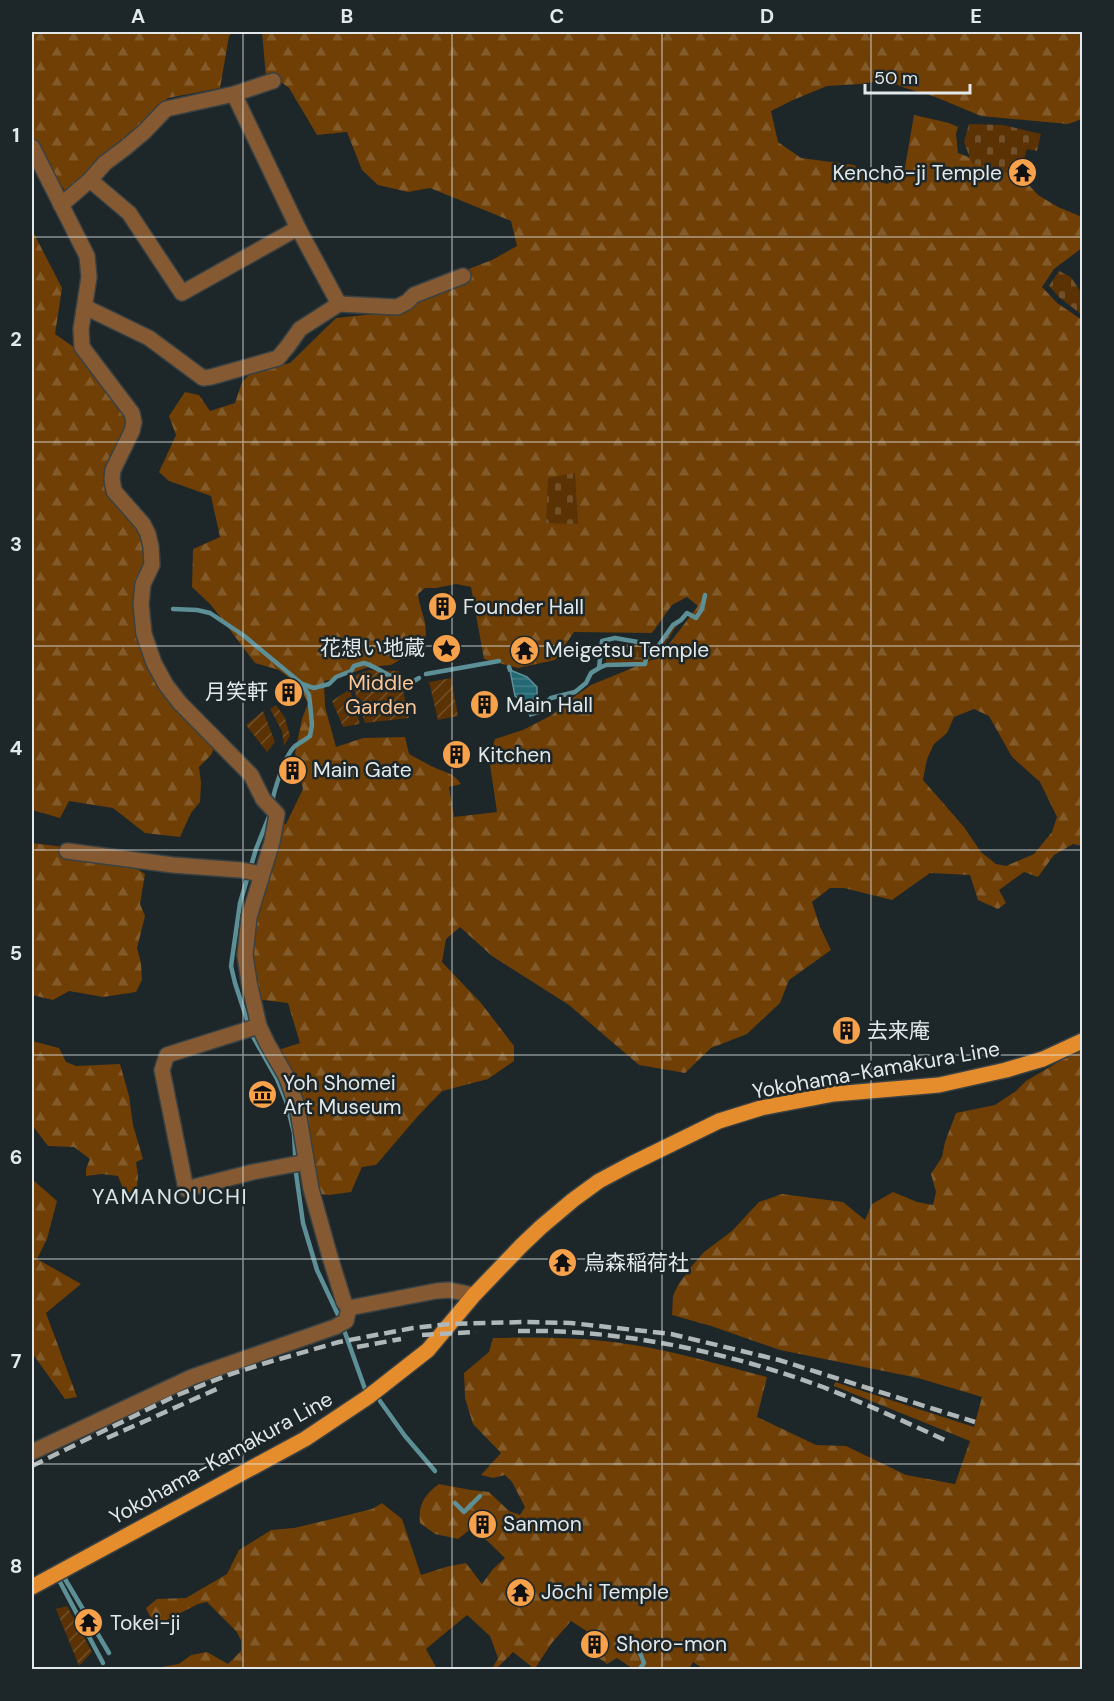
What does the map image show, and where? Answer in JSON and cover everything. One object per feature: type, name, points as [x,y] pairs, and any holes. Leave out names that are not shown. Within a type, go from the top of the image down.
[{"type":"main road","name":"Yokohama-Kamakura Line","points":[[32,1587],[305,1439],[368,1397],[428,1350],[474,1295],[534,1233],[573,1200],[631,1164],[719,1121],[761,1108],[834,1094],[939,1085],[1043,1059],[1083,1041]]},
{"type":"street","points":[[61,205],[90,180],[105,163],[138,138],[166,109],[234,94],[273,81]]},
{"type":"street","points":[[234,94],[298,228],[339,304]]},
{"type":"street","points":[[32,147],[87,256],[89,277],[81,329],[82,347],[132,413],[134,422],[132,431],[113,470],[112,479],[114,491],[142,524],[148,534],[151,547],[152,565],[143,584],[141,604],[144,634],[154,663],[180,704],[251,775],[277,814],[275,829],[252,872],[244,955],[253,1028],[267,1043],[286,1076],[297,1106],[298,1164],[311,1189],[344,1302],[343,1319]]},
{"type":"street","points":[[90,180],[129,213],[182,293],[298,228]]},
{"type":"street","points":[[85,307],[149,338],[203,378],[278,358],[300,329],[339,304],[397,307],[414,295],[463,276]]},
{"type":"street","points":[[67,851],[173,865],[252,872]]},
{"type":"street","points":[[253,1028],[167,1055],[162,1070],[186,1189],[252,1172],[298,1164]]},
{"type":"street","points":[[32,1452],[192,1377],[343,1319],[436,1291],[449,1290],[474,1295]]},
{"type":"green space","points":[[32,32],[233,32],[229,36],[220,88],[168,98],[122,145],[66,192],[32,146]]},
{"type":"green space","points":[[262,32],[1082,32],[1082,119],[1068,124],[981,116],[886,80],[827,86],[771,111],[778,142],[801,158],[854,165],[871,178],[887,184],[904,173],[914,115],[949,123],[958,127],[956,134],[958,153],[1010,173],[1027,183],[1038,195],[1082,217],[1082,248],[1054,269],[1042,287],[1057,303],[1082,320],[1082,846],[1073,844],[1054,855],[1038,877],[1024,872],[999,890],[1006,903],[998,909],[978,900],[970,875],[930,873],[892,900],[844,888],[830,888],[812,902],[831,950],[789,980],[780,1003],[747,1034],[711,1048],[685,1073],[639,1065],[569,1005],[492,956],[460,927],[446,939],[442,962],[481,1003],[514,1046],[514,1061],[488,1079],[442,1091],[376,1165],[362,1167],[351,1192],[320,1194],[275,1051],[300,1043],[288,1003],[256,999],[251,950],[273,827],[286,824],[303,789],[295,753],[308,703],[299,685],[279,670],[255,663],[211,605],[192,587],[193,549],[220,537],[211,496],[169,481],[159,472],[176,435],[169,416],[185,392],[199,395],[210,411],[235,403],[242,382],[251,373],[290,363],[336,318],[374,314],[435,282],[492,260],[517,246],[511,221],[430,188],[408,192],[378,185],[362,170],[347,132],[317,135],[289,88],[273,76],[266,77]],"holes":[[[456,584],[471,587],[484,659],[518,668],[555,660],[574,632],[652,633],[672,605],[687,597],[698,606],[659,657],[591,685],[552,715],[523,730],[495,739],[489,758],[497,812],[454,817],[449,787],[461,784],[451,775],[409,754],[405,737],[363,738],[336,747],[325,707],[324,681],[368,667],[391,665],[401,659],[423,657],[426,627],[418,594],[425,588]],[[974,709],[989,716],[1012,757],[1040,782],[1057,817],[1052,832],[1034,854],[1006,866],[996,864],[981,852],[964,827],[923,780],[927,759],[934,744],[947,733],[954,717]]]},
{"type":"green space","points":[[969,124],[1003,125],[1041,134],[1037,151],[1027,149],[1019,176],[972,163],[964,142]]},
{"type":"green space","points":[[32,230],[62,288],[55,334],[78,350],[105,385],[128,421],[106,481],[145,539],[144,648],[217,742],[211,755],[199,767],[200,802],[191,813],[180,837],[145,833],[113,808],[69,801],[60,818],[32,810]]},
{"type":"green space","points":[[1059,271],[1071,277],[1082,294],[1082,315],[1049,286]]},
{"type":"green space","points":[[575,473],[578,524],[546,523],[548,478]]},
{"type":"green space","points":[[681,620],[660,651],[645,664],[606,665],[606,644],[635,644],[654,648],[673,625]]},
{"type":"green space","name":"Middle Garden","points":[[369,670],[399,671],[409,718],[365,723],[350,677]]},
{"type":"green space","points":[[451,678],[458,716],[438,720],[429,682]]},
{"type":"green space","points":[[350,689],[360,724],[343,727],[332,701]]},
{"type":"green space","points":[[276,705],[285,718],[290,736],[284,746],[282,731],[270,709]]},
{"type":"green space","points":[[263,711],[275,742],[267,752],[246,725]]},
{"type":"green space","points":[[32,843],[113,853],[145,874],[140,904],[145,916],[137,948],[142,980],[136,992],[103,997],[69,991],[53,1000],[32,995]]},
{"type":"green space","points":[[32,1041],[59,1048],[66,1062],[76,1066],[120,1064],[143,1159],[136,1162],[138,1176],[136,1196],[127,1198],[118,1176],[102,1174],[86,1176],[90,1159],[74,1147],[48,1146],[32,1125]]},
{"type":"green space","points":[[1082,1050],[1082,1669],[705,1670],[693,1662],[689,1669],[633,1669],[617,1658],[607,1664],[584,1647],[588,1632],[571,1621],[551,1644],[536,1667],[538,1669],[529,1669],[531,1666],[513,1652],[496,1669],[492,1669],[498,1658],[490,1636],[467,1615],[426,1649],[437,1669],[150,1669],[179,1664],[191,1655],[207,1652],[228,1664],[241,1651],[241,1640],[236,1631],[207,1602],[198,1604],[161,1623],[152,1621],[146,1608],[157,1599],[186,1598],[227,1574],[239,1550],[271,1530],[294,1528],[340,1517],[372,1509],[382,1503],[402,1519],[421,1575],[466,1563],[482,1584],[505,1558],[473,1527],[458,1539],[435,1534],[420,1523],[420,1511],[429,1492],[439,1484],[489,1492],[509,1511],[520,1515],[525,1507],[512,1482],[505,1475],[493,1478],[481,1475],[501,1453],[473,1424],[465,1398],[464,1373],[489,1352],[493,1338],[598,1340],[652,1348],[767,1377],[757,1417],[816,1445],[846,1446],[906,1475],[955,1484],[970,1441],[834,1386],[835,1382],[974,1427],[982,1397],[918,1378],[780,1350],[672,1315],[673,1296],[678,1285],[704,1252],[732,1231],[759,1202],[782,1194],[843,1202],[865,1220],[872,1204],[893,1192],[917,1202],[933,1205],[936,1192],[931,1174],[942,1157],[956,1113],[995,1105],[1026,1081]]},
{"type":"green space","points":[[32,1179],[57,1201],[47,1239],[37,1259],[81,1284],[46,1313],[77,1397],[65,1399],[32,1353]]},
{"type":"green space","points":[[67,1606],[92,1652],[79,1666],[56,1609]]},
{"type":"water","points":[[510,670],[527,677],[537,687],[537,697],[532,701],[539,703],[541,713],[530,716],[525,704],[515,696]]},
{"type":"waterway","points":[[540,708],[551,698],[575,692],[586,683],[591,673],[599,668],[602,641],[615,638],[649,644],[647,653],[654,652],[673,625],[687,613],[696,618],[702,609],[705,595]]},
{"type":"waterway","points":[[173,609],[210,613],[243,635],[302,684],[309,695],[312,725],[310,736],[294,747],[287,758],[272,803]]},
{"type":"waterway","points":[[599,668],[606,665],[645,664],[647,653]]},
{"type":"waterway","points":[[426,674],[499,661]]},
{"type":"waterway","points":[[302,684],[314,688],[329,684],[336,677],[351,671],[354,666],[364,663],[409,684],[419,678]]},
{"type":"waterway","points":[[270,814],[256,849],[240,903],[231,966],[252,1035],[277,1079],[286,1101],[294,1133],[296,1173],[303,1223],[317,1270],[340,1319]]},
{"type":"waterway","points":[[343,1327],[365,1389]]},
{"type":"waterway","points":[[380,1401],[405,1436],[435,1471]]},
{"type":"waterway","points":[[455,1503],[464,1512],[480,1496]]},
{"type":"waterway","points":[[65,1579],[109,1653]]},
{"type":"waterway","points":[[60,1582],[103,1663]]},
{"type":"waterway","points":[[639,1670],[644,1663],[640,1653]]},
{"type":"railway","points":[[32,1466],[175,1396],[228,1375],[339,1342],[413,1328],[449,1324],[571,1323],[671,1334],[779,1360],[975,1422]]},
{"type":"railway","points":[[518,1331],[595,1334],[712,1353],[787,1374],[823,1387],[949,1442]]},
{"type":"railway","points":[[422,1335],[476,1332]]},
{"type":"railway","points":[[357,1347],[401,1339]]},
{"type":"railway","points":[[107,1438],[219,1388]]},
{"type":"place","name":"Kenchō-ji Temple","points":[[1023,173]]},
{"type":"place","name":"Founder Hall","points":[[442,607]]},
{"type":"place","name":"花想い地蔵","points":[[446,648]]},
{"type":"place","name":"Meigetsu Temple","points":[[524,650]]},
{"type":"place","name":"月笑軒","points":[[289,692]]},
{"type":"place","name":"Main Hall","points":[[485,705]]},
{"type":"place","name":"Kitchen","points":[[457,755]]},
{"type":"place","name":"Main Gate","points":[[292,770]]},
{"type":"place","name":"去来庵","points":[[846,1031]]},
{"type":"place","name":"Yoh Shomei Art Museum","points":[[262,1095]]},
{"type":"place","name":"烏森稲荷社","points":[[563,1263]]},
{"type":"place","name":"Sanmon","points":[[482,1524]]},
{"type":"place","name":"Jōchi Temple","points":[[520,1592]]},
{"type":"place","name":"Tokei-ji","points":[[89,1623]]},
{"type":"place","name":"Shoro-mon","points":[[595,1644]]},
{"type":"district","name":"YAMANOUCHI","points":[[170,1196]]}]
